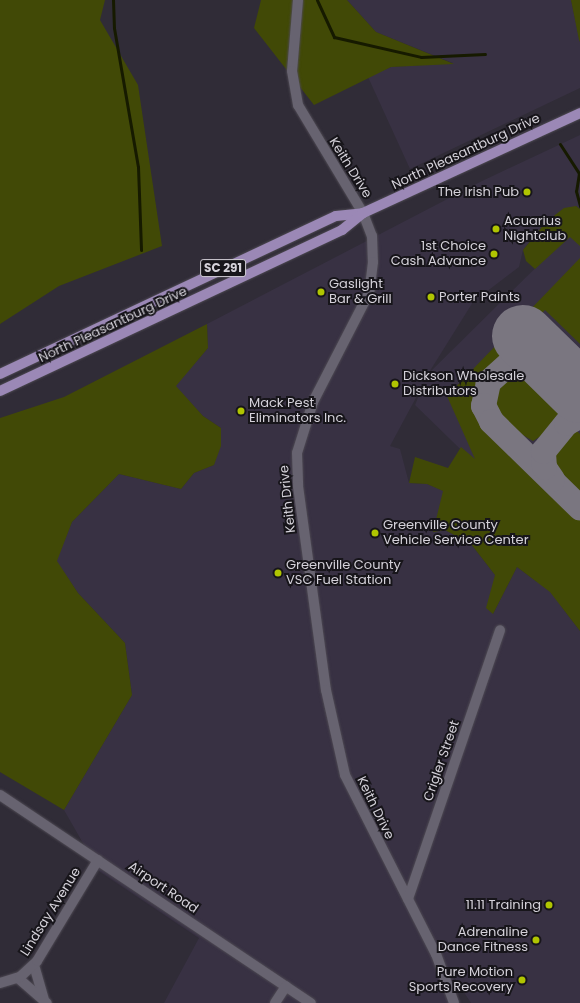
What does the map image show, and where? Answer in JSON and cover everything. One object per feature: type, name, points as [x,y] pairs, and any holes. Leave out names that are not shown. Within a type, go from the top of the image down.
[{"type":"main road","name":"North Pleasantburg Drive","points":[[0,392],[342,230],[363,213],[580,113]]},
{"type":"main road","name":"North Pleasantburg Drive","points":[[0,374],[336,216],[363,213]]},
{"type":"main road","points":[[0,396],[47,371]]},
{"type":"street","name":"Keith Drive","points":[[298,0],[292,71],[298,105],[363,213],[372,236],[369,293],[313,402],[296,464],[326,690],[339,756],[357,803],[442,967],[454,1003]]},
{"type":"street","name":"Crigler Street","points":[[408,899],[500,630]]},
{"type":"street","name":"Airport Road","points":[[0,795],[311,1003]]},
{"type":"street","name":"Lindsay Avenue","points":[[0,983],[18,978],[34,965],[98,860]]},
{"type":"street","points":[[34,965],[45,1001]]},
{"type":"street","points":[[18,978],[45,1001]]},
{"type":"street","points":[[275,1003],[286,986]]},
{"type":"shaded area","points":[[347,0],[571,0],[580,42],[580,88],[410,169],[368,77],[391,67],[453,63],[376,32]]},
{"type":"shaded area","points":[[580,135],[580,209],[576,206],[546,222],[523,250],[519,267],[473,302],[428,374],[576,228],[580,233],[580,624],[560,605],[580,631],[580,1003],[471,1003],[454,977],[450,1003],[164,1003],[199,938],[99,871],[64,810],[132,695],[125,643],[78,593],[56,561],[72,522],[119,474],[181,489],[194,473],[214,465],[221,428],[203,416],[175,386],[208,348],[207,324],[482,181]],"holes":[[[425,381],[415,405],[534,521],[537,582],[517,567],[493,614],[495,575],[471,544],[445,530],[444,491],[427,484],[409,483],[400,449],[390,446]]]},
{"type":"green space","points":[[0,0],[105,0],[100,20],[138,85],[162,246],[59,286],[0,324]]},
{"type":"green space","points":[[261,0],[347,0],[376,32],[454,64],[391,67],[314,105],[254,28]]},
{"type":"green space","points":[[571,0],[580,0],[580,42],[579,40]]},
{"type":"green space","points":[[576,206],[580,209],[580,246],[570,237],[535,269],[526,261],[523,250],[546,222],[564,208]]},
{"type":"green space","points":[[580,258],[580,344],[545,310],[479,381],[473,406],[478,419],[580,518],[580,631],[550,592],[517,567],[493,614],[486,608],[495,575],[471,544],[445,530],[433,532],[443,491],[427,484],[409,483],[415,457],[448,468],[461,447],[475,459],[447,396]]},
{"type":"green space","points":[[207,324],[208,348],[176,386],[203,416],[221,428],[221,446],[214,465],[194,473],[181,489],[119,474],[72,522],[57,561],[78,593],[125,643],[132,695],[64,810],[0,772],[0,418],[64,397]]},
{"type":"green space","points":[[514,369],[560,414],[547,432],[533,441],[511,428],[494,409],[492,399],[496,386]]},
{"type":"green space","points":[[574,428],[580,434],[580,496],[556,473],[551,459],[556,444]]},
{"type":"waterway","points":[[113,0],[114,28],[138,167],[141,250]]},
{"type":"waterway","points":[[317,0],[334,37],[421,57],[485,54]]},
{"type":"waterway","points":[[560,144],[579,173],[576,191],[580,206]]},
{"type":"taxiway","points":[[548,361],[530,354],[510,362],[488,382],[483,405],[491,421],[580,508]]},
{"type":"taxiway","points":[[552,479],[544,467],[543,451],[566,423],[580,415]]},
{"type":"runway","points":[[523,336],[580,392]]},
{"type":"place","name":"The Irish Pub","points":[[527,192]]},
{"type":"place","name":"Acuarius Nightclub","points":[[496,229]]},
{"type":"place","name":"1st Choice Cash Advance","points":[[494,254]]},
{"type":"place","name":"Gaslight Bar & Grill","points":[[321,292]]},
{"type":"place","name":"Porter Paints","points":[[431,297]]},
{"type":"place","name":"Dickson Wholesale Distributors","points":[[395,384]]},
{"type":"place","name":"Mack Pest Eliminators Inc.","points":[[241,411]]},
{"type":"place","name":"Greenville County Vehicle Service Center","points":[[375,533]]},
{"type":"place","name":"Greenville County VSC Fuel Station","points":[[278,573]]},
{"type":"place","name":"11.11 Training","points":[[549,905]]},
{"type":"place","name":"Adrenaline Dance Fitness","points":[[536,940]]},
{"type":"place","name":"Pure Motion Sports Recovery","points":[[522,980]]}]
